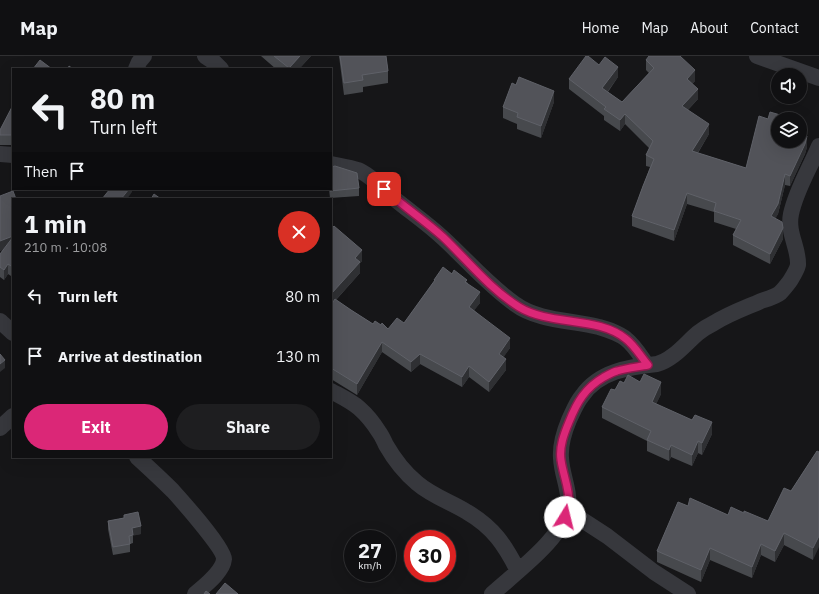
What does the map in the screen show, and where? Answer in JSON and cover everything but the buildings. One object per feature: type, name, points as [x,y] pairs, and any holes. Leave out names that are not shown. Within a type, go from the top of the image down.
[{"type":"street","points":[[136,68],[144,56]]},
{"type":"street","points":[[205,56],[220,68]]},
{"type":"street","points":[[757,56],[819,78]]},
{"type":"street","points":[[492,594],[535,556],[557,532],[565,517],[569,506],[561,460],[562,441],[567,425],[578,402],[595,382],[620,370],[657,364],[666,361],[698,333],[725,316],[779,294],[793,277],[798,264],[791,232],[791,212],[799,190],[819,146]]},
{"type":"street","points":[[0,154],[12,155]]},
{"type":"street","points":[[332,164],[359,170],[373,180],[426,223],[452,246],[483,279],[514,304],[531,313],[593,325],[617,333],[627,340],[648,365]]},
{"type":"street","points":[[0,321],[12,332]]},
{"type":"street","points":[[332,391],[359,408],[369,418],[398,462],[416,483],[467,512],[490,529],[503,544],[518,571]]},
{"type":"street","points":[[0,428],[12,417]]},
{"type":"street","points":[[138,458],[172,491],[200,522],[222,553],[224,559],[222,567],[194,594]]},
{"type":"street","points":[[567,510],[607,536],[654,572],[688,594]]},
{"type":"route","points":[[384,189],[452,246],[483,279],[521,309],[542,316],[593,325],[617,333],[627,340],[648,365],[624,369],[610,374],[595,382],[578,402],[567,425],[562,441],[561,460],[569,506],[565,517]]}]
